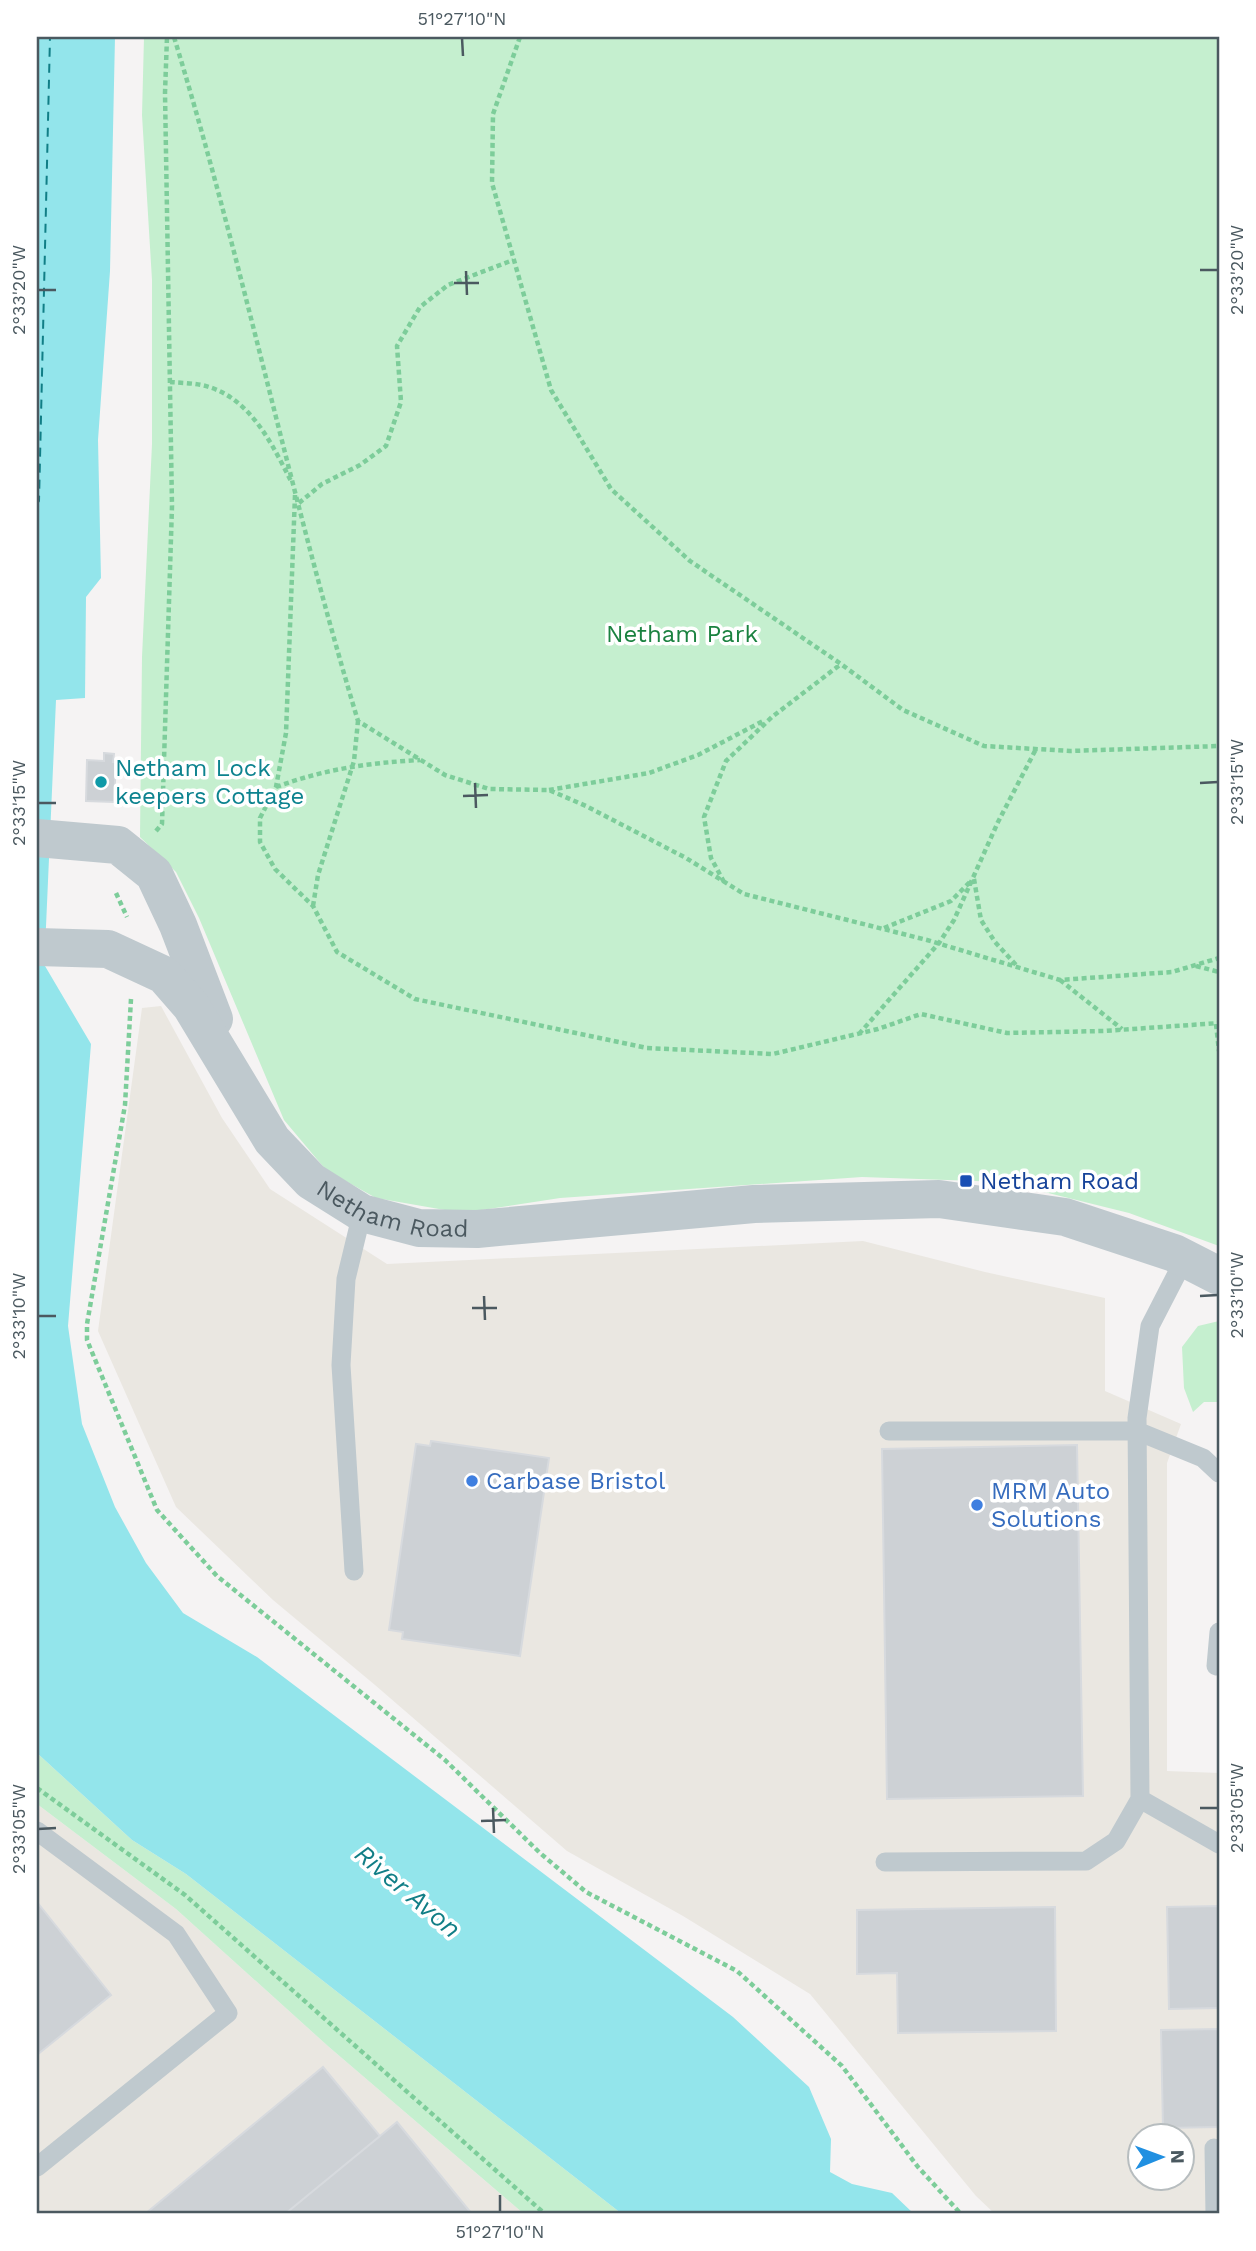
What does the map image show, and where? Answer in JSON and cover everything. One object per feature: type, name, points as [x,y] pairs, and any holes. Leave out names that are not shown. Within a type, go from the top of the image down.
[{"type":"street","name":"Netham Road","points":[[52,839],[118,845],[154,874],[178,925],[238,1080]]},
{"type":"street","name":"Netham Road","points":[[37,947],[108,949],[164,975],[191,1006],[272,1140],[311,1181],[362,1213],[419,1228],[477,1229],[754,1204],[939,1199],[1065,1217],[1174,1253],[1219,1276]]},
{"type":"lane","points":[[354,1571],[341,1365],[346,1279],[362,1213]]},
{"type":"lane","points":[[886,1862],[1086,1861],[1115,1841],[1140,1799],[1136,1418],[1150,1326],[1185,1258]]},
{"type":"lane","points":[[888,1431],[1137,1431],[1203,1458],[1219,1472]]},
{"type":"lane","points":[[1216,1666],[1219,1632]]},
{"type":"lane","points":[[1140,1799],[1219,1843]]},
{"type":"lane","points":[[37,1831],[176,1934],[228,2013],[37,2167]]},
{"type":"lane","points":[[1214,2148],[1215,2214]]},
{"type":"path","points":[[162,824],[172,506],[165,93],[167,37]]},
{"type":"path","points":[[174,37],[234,251],[327,617],[359,721],[353,765],[318,875],[313,906]]},
{"type":"path","points":[[520,37],[493,114],[492,183],[551,390],[611,489],[690,561],[841,664],[902,710],[984,746],[1070,751],[1219,746]]},
{"type":"path","points":[[299,503],[322,484],[360,465],[386,446],[401,402],[397,346],[420,307],[448,285],[513,260]]},
{"type":"path","points":[[170,382],[208,387],[235,400],[267,435],[295,490],[286,733],[276,787],[260,818],[260,842],[275,869],[313,906],[337,952],[415,999],[647,1048],[773,1055],[859,1034],[921,1014],[1007,1033],[1218,1024],[1219,1051]]},
{"type":"path","points":[[724,882],[711,858],[704,817],[726,761],[772,717],[841,664]]},
{"type":"path","points":[[359,721],[444,775],[489,789],[549,790],[649,774],[698,755],[772,717]]},
{"type":"path","points":[[859,1034],[939,943],[954,920],[998,822],[1036,749]]},
{"type":"path","points":[[276,787],[309,775],[353,765],[421,760]]},
{"type":"path","points":[[549,790],[687,858],[744,894],[939,943],[1060,980],[1123,1030]]},
{"type":"path","points":[[132,856],[110,880],[133,931],[122,973],[132,1003],[125,1105],[87,1324],[88,1340],[157,1510],[217,1576],[444,1760],[540,1853],[586,1892],[737,1972],[842,2066],[918,2166],[961,2214]]},
{"type":"path","points":[[882,929],[951,901],[974,878]]},
{"type":"path","points":[[974,878],[981,920],[995,942],[1018,967]]},
{"type":"path","points":[[1060,980],[1172,972],[1219,958]]},
{"type":"path","points":[[1194,965],[1219,972]]},
{"type":"path","points":[[37,1788],[185,1895],[545,2214]]},
{"type":"shaded area","points":[[161,1006],[222,1118],[270,1189],[387,1264],[863,1241],[985,1272],[1105,1298],[1105,1391],[1181,1424],[1167,1463],[1167,1771],[1219,1773],[1219,2214],[995,2214],[976,2196],[810,1994],[683,1916],[567,1851],[273,1600],[176,1507],[98,1331],[142,1008]]},
{"type":"shaded area","points":[[37,1804],[176,1909],[329,2047],[524,2214],[37,2214]]},
{"type":"green space","name":"Netham Park","points":[[144,37],[1219,37],[1219,1246],[1129,1213],[1004,1182],[862,1177],[560,1198],[462,1213],[376,1198],[326,1170],[284,1120],[199,918],[176,872],[140,837],[142,657],[152,444],[152,280],[142,115]]},
{"type":"green space","points":[[1219,1321],[1219,1402],[1204,1402],[1193,1412],[1184,1388],[1182,1347],[1198,1326]]},
{"type":"green space","points":[[37,1753],[132,1840],[186,1874],[622,2214],[524,2214],[329,2047],[176,1909],[37,1804]]},
{"type":"water","name":"River Avon","points":[[37,37],[115,37],[110,271],[98,440],[101,578],[86,597],[85,698],[56,700],[45,966],[91,1044],[68,1326],[82,1424],[115,1507],[146,1563],[183,1613],[257,1657],[733,2017],[809,2087],[831,2139],[830,2172],[852,2184],[892,2193],[914,2214],[622,2214],[186,1874],[132,1840],[37,1753]]},
{"type":"building","name":"Netham Lock keepers Cottage","points":[[104,753],[114,754],[113,762],[116,762],[114,802],[86,801],[87,760],[104,761]]},
{"type":"building","points":[[431,1441],[549,1458],[520,1656],[402,1639],[403,1632],[389,1630],[416,1444],[430,1446]]},
{"type":"building","points":[[1077,1445],[1083,1796],[887,1799],[882,1449]]},
{"type":"building","points":[[37,1902],[111,1995],[37,2055]]},
{"type":"building","points":[[1219,1906],[1219,2008],[1169,2009],[1167,1907]]},
{"type":"building","points":[[1055,1907],[1056,2031],[898,2033],[897,1973],[857,1974],[857,1910]]},
{"type":"building","points":[[1219,2029],[1219,2127],[1196,2127],[1196,2122],[1163,2122],[1161,2030]]},
{"type":"building","points":[[323,2067],[380,2136],[285,2214],[145,2214]]},
{"type":"building","points":[[397,2122],[472,2214],[285,2214],[380,2136]]},
{"type":"ferry route","points":[[37,504],[50,37]]},
{"type":"place","name":"Netham Lock keepers Cottage","points":[[101,782]]},
{"type":"place","name":"Netham Road","points":[[966,1181]]},
{"type":"place","name":"Carbase Bristol","points":[[472,1481]]},
{"type":"place","name":"MRM Auto Solutions","points":[[977,1505]]}]
